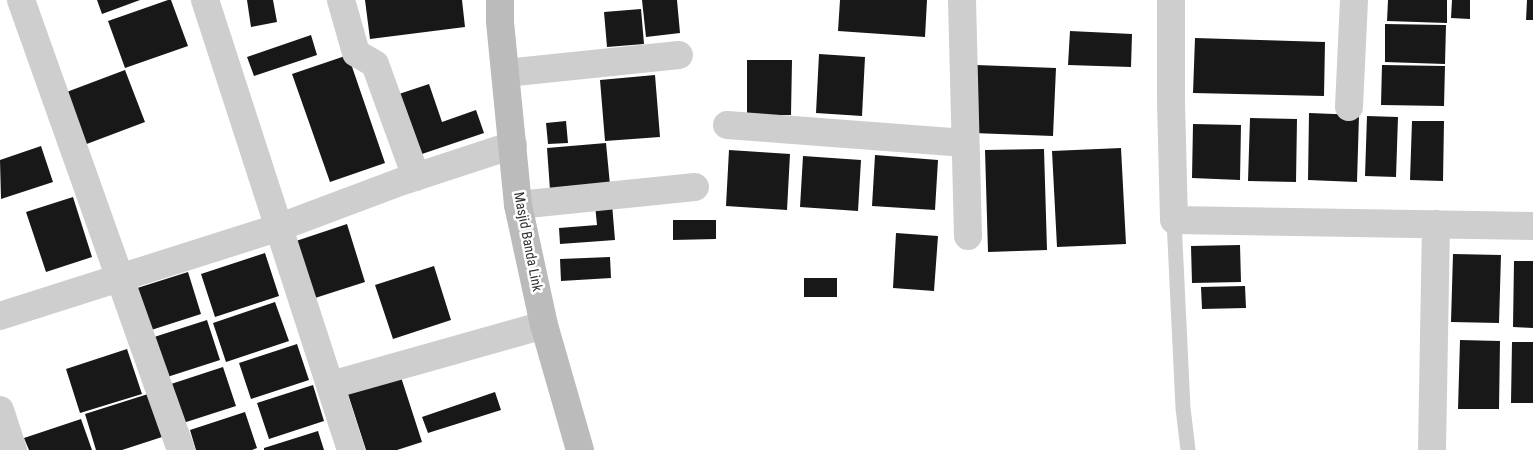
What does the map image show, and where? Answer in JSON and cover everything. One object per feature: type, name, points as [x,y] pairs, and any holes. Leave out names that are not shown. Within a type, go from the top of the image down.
[{"type":"main road","name":"Masjid Banda Link","points":[[500,0],[500,22],[518,205],[544,325],[580,450]]},
{"type":"street","points":[[20,0],[181,450]]},
{"type":"street","points":[[205,0],[351,450]]},
{"type":"street","points":[[341,0],[356,53],[375,64],[416,177]]},
{"type":"street","points":[[962,0],[968,236]]},
{"type":"street","points":[[1171,0],[1174,220],[1533,226]]},
{"type":"street","points":[[1349,107],[1354,0]]},
{"type":"street","points":[[506,73],[679,55]]},
{"type":"street","points":[[727,125],[965,143]]},
{"type":"street","points":[[0,316],[280,227],[416,177],[513,145]]},
{"type":"street","points":[[518,205],[695,187]]},
{"type":"street","points":[[1432,450],[1436,224]]},
{"type":"street","points":[[331,386],[544,325]]},
{"type":"street","points":[[0,410],[13,450]]},
{"type":"lane","points":[[1174,220],[1183,408],[1188,450]]},
{"type":"building","points":[[97,0],[140,0],[102,14]]},
{"type":"building","points":[[171,0],[188,46],[125,68],[108,21]]},
{"type":"building","points":[[247,0],[273,0],[277,22],[251,27]]},
{"type":"building","points":[[365,0],[462,0],[465,27],[370,39]]},
{"type":"building","points":[[642,0],[677,0],[680,33],[646,37]]},
{"type":"building","points":[[840,0],[927,0],[925,37],[838,31]]},
{"type":"building","points":[[1388,0],[1447,0],[1447,23],[1387,21]]},
{"type":"building","points":[[1452,0],[1470,0],[1470,19],[1451,18]]},
{"type":"building","points":[[1527,0],[1533,0],[1533,20],[1526,20]]},
{"type":"building","points":[[641,9],[644,44],[607,47],[604,12]]},
{"type":"building","points":[[1385,24],[1446,25],[1445,64],[1385,62]]},
{"type":"building","points":[[1070,31],[1132,34],[1131,67],[1068,65]]},
{"type":"building","points":[[311,35],[317,55],[254,76],[247,57]]},
{"type":"building","points":[[1195,38],[1325,42],[1324,96],[1193,93]]},
{"type":"building","points":[[819,54],[865,57],[862,116],[816,113]]},
{"type":"building","points":[[348,55],[385,163],[330,182],[292,74]]},
{"type":"building","points":[[747,60],[792,60],[791,115],[747,115]]},
{"type":"building","points":[[976,65],[1056,68],[1053,136],[973,133]]},
{"type":"building","points":[[1382,65],[1445,66],[1444,106],[1381,105]]},
{"type":"building","points":[[125,70],[145,122],[84,145],[64,93]]},
{"type":"building","points":[[655,75],[660,137],[605,141],[600,80]]},
{"type":"building","points":[[429,84],[442,122],[476,110],[484,133],[419,155],[399,94]]},
{"type":"building","points":[[1309,113],[1359,115],[1357,182],[1308,180]]},
{"type":"building","points":[[1367,116],[1398,117],[1396,177],[1365,176]]},
{"type":"building","points":[[1250,118],[1297,119],[1296,182],[1248,181]]},
{"type":"building","points":[[566,121],[568,143],[548,144],[546,123]]},
{"type":"building","points":[[1412,121],[1444,121],[1443,181],[1410,180]]},
{"type":"building","points":[[1193,124],[1241,125],[1240,180],[1192,178]]},
{"type":"building","points":[[606,143],[610,185],[550,190],[547,148]]},
{"type":"building","points":[[41,146],[53,182],[1,199],[0,160]]},
{"type":"building","points":[[1121,148],[1126,244],[1057,247],[1052,151]]},
{"type":"building","points":[[1044,149],[1047,250],[988,252],[985,150]]},
{"type":"building","points":[[729,150],[790,154],[787,210],[726,206]]},
{"type":"building","points":[[875,155],[938,160],[935,210],[872,206]]},
{"type":"building","points":[[803,156],[861,160],[858,211],[800,207]]},
{"type":"building","points":[[73,197],[92,257],[46,272],[26,212]]},
{"type":"building","points":[[612,204],[615,240],[560,244],[559,228],[597,225],[595,205]]},
{"type":"building","points":[[673,220],[716,220],[716,239],[673,240]]},
{"type":"building","points":[[347,224],[365,282],[315,298],[296,241]]},
{"type":"building","points":[[896,233],[938,236],[934,291],[893,288]]},
{"type":"building","points":[[1240,245],[1241,282],[1192,283],[1191,246]]},
{"type":"building","points":[[265,253],[279,296],[215,317],[201,274]]},
{"type":"building","points":[[1453,254],[1501,255],[1499,323],[1451,322]]},
{"type":"building","points":[[610,257],[611,278],[561,281],[560,259]]},
{"type":"building","points":[[1514,261],[1533,261],[1533,328],[1513,327]]},
{"type":"building","points":[[434,266],[451,320],[393,339],[375,285]]},
{"type":"building","points":[[188,272],[201,314],[145,332],[131,290]]},
{"type":"building","points":[[804,278],[837,278],[837,297],[804,297]]},
{"type":"building","points":[[1245,286],[1246,308],[1202,309],[1201,287]]},
{"type":"building","points":[[275,302],[289,341],[226,362],[213,323]]},
{"type":"building","points":[[207,320],[220,360],[161,379],[148,339]]},
{"type":"building","points":[[1460,340],[1500,341],[1499,409],[1458,409]]},
{"type":"building","points":[[1512,342],[1533,342],[1533,403],[1511,403]]},
{"type":"building","points":[[297,344],[309,380],[251,399],[239,363]]},
{"type":"building","points":[[127,349],[142,394],[80,413],[66,369]]},
{"type":"building","points":[[223,367],[236,406],[180,424],[168,385]]},
{"type":"building","points":[[400,374],[422,442],[397,450],[366,450],[347,391]]},
{"type":"building","points":[[313,385],[324,421],[269,439],[257,403]]},
{"type":"building","points":[[495,392],[501,410],[428,433],[422,417]]},
{"type":"building","points":[[148,394],[162,437],[122,450],[96,450],[85,414]]},
{"type":"building","points":[[245,412],[257,448],[252,450],[196,450],[190,430]]},
{"type":"building","points":[[81,419],[92,450],[29,450],[24,438]]},
{"type":"building","points":[[318,431],[324,450],[264,450],[264,448]]}]
